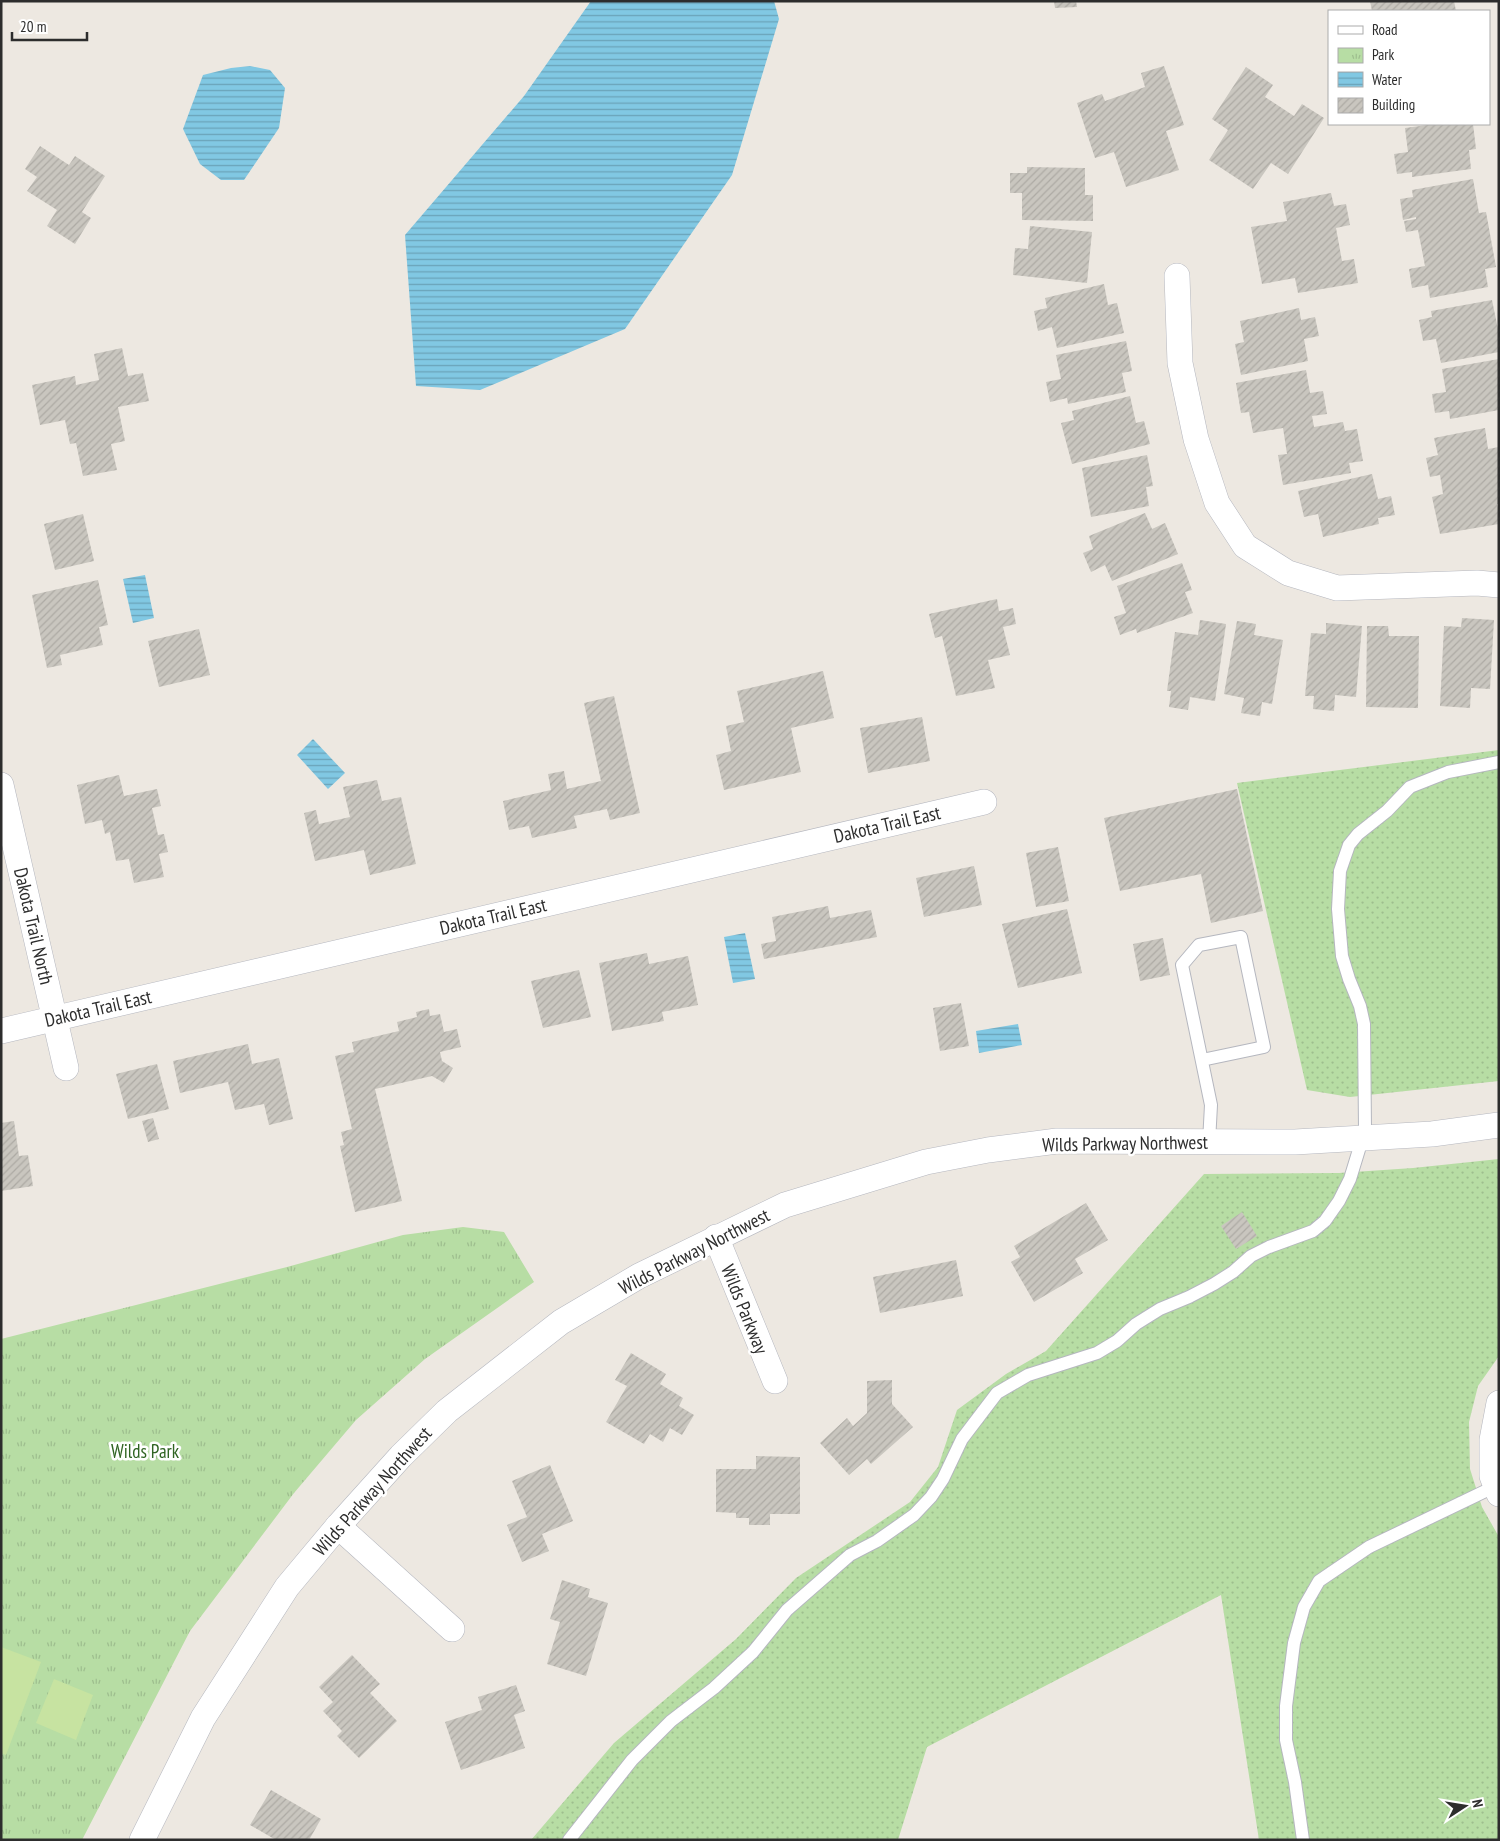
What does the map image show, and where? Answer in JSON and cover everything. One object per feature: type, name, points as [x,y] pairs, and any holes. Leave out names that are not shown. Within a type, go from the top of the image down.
[{"type":"street","points":[[1177,276],[1180,363],[1196,439],[1218,503],[1245,546],[1288,573],[1337,588],[1477,583],[1499,585]]},
{"type":"street","name":"Dakota Trail North","points":[[1,784],[66,1068]]},
{"type":"street","name":"Dakota Trail East","points":[[1,1031],[984,802]]},
{"type":"street","name":"Wilds Parkway Northwest","points":[[142,1840],[203,1718],[287,1587],[338,1526],[401,1456],[447,1411],[561,1322],[638,1276],[785,1205],[926,1162],[988,1150],[1057,1141],[1295,1142],[1432,1134],[1499,1126]]},
{"type":"street","name":"Wilds Parkway","points":[[716,1237],[775,1381]]},
{"type":"street","points":[[1498,1488],[1492,1476],[1492,1440],[1499,1403]]},
{"type":"street","points":[[338,1526],[452,1630]]},
{"type":"lane","points":[[569,1840],[632,1760],[671,1721],[714,1688],[753,1652],[786,1610],[850,1556],[877,1542],[914,1515],[931,1497],[943,1479],[962,1439],[997,1393],[1028,1375],[1096,1353],[1117,1341],[1136,1324],[1160,1309],[1214,1284],[1233,1272],[1251,1256],[1269,1247],[1313,1231],[1325,1221],[1339,1201],[1350,1179],[1363,1138],[1366,1102],[1364,1024],[1360,1006],[1342,956],[1338,909],[1340,871],[1349,845],[1358,834],[1387,811],[1410,787],[1448,772],[1499,762]]},
{"type":"lane","points":[[1202,1060],[1264,1047],[1241,937],[1198,945],[1182,965],[1211,1105],[1209,1142]]},
{"type":"lane","points":[[1303,1840],[1295,1782],[1286,1740],[1286,1706],[1294,1643],[1304,1607],[1319,1581],[1370,1547],[1498,1488]]},
{"type":"green space","points":[[1499,750],[1499,1081],[1350,1097],[1307,1090],[1237,783]]},
{"type":"green space","points":[[1499,1159],[1499,1356],[1478,1386],[1469,1422],[1470,1469],[1482,1507],[1499,1537],[1499,1840],[1259,1840],[1221,1595],[927,1747],[898,1840],[531,1840],[614,1743],[736,1639],[796,1578],[910,1502],[938,1467],[957,1410],[1006,1374],[1046,1351],[1204,1174],[1339,1173]]},
{"type":"green space","name":"Wilds Park","points":[[463,1227],[504,1232],[534,1282],[425,1359],[356,1420],[294,1493],[190,1631],[82,1840],[1,1840],[1,1339],[287,1267],[403,1235]]},
{"type":"green space","points":[[1,1647],[41,1662],[6,1755],[1,1753]]},
{"type":"green space","points":[[54,1679],[93,1695],[76,1740],[36,1723]]},
{"type":"water","points":[[591,1],[774,1],[779,19],[732,175],[625,329],[480,390],[416,386],[405,235],[524,96]]},
{"type":"water","points":[[250,66],[270,70],[285,88],[279,128],[244,180],[221,180],[200,164],[183,129],[203,75],[231,68]]},
{"type":"water","points":[[145,575],[154,618],[133,623],[123,579]]},
{"type":"water","points":[[313,739],[345,773],[328,789],[297,755]]},
{"type":"water","points":[[745,933],[755,979],[733,983],[724,937]]},
{"type":"water","points":[[1018,1024],[1022,1045],[979,1053],[976,1031]]},
{"type":"building","points":[[1054,1],[1076,1],[1077,7],[1055,8]]},
{"type":"building","points":[[1370,1],[1454,1],[1456,10],[1372,10]]},
{"type":"building","points":[[1164,66],[1184,125],[1166,131],[1179,170],[1126,187],[1114,152],[1095,158],[1077,103],[1102,94],[1105,101],[1145,87],[1141,73]]},
{"type":"building","points":[[1246,67],[1273,85],[1265,97],[1294,116],[1302,104],[1324,118],[1288,174],[1271,163],[1253,189],[1209,160],[1228,130],[1212,119]]},
{"type":"building","points":[[1428,125],[1473,125],[1476,149],[1469,150],[1471,169],[1412,177],[1412,172],[1397,174],[1394,154],[1408,152],[1405,128]]},
{"type":"building","points":[[40,146],[69,165],[75,156],[105,176],[82,212],[91,218],[75,244],[47,226],[57,210],[27,191],[37,177],[25,169]]},
{"type":"building","points":[[1027,167],[1085,168],[1085,195],[1093,195],[1093,221],[1022,220],[1022,193],[1010,193],[1010,173],[1027,173]]},
{"type":"building","points":[[1473,179],[1479,213],[1486,212],[1496,267],[1485,269],[1488,287],[1430,298],[1428,285],[1412,288],[1409,269],[1425,266],[1418,230],[1406,232],[1404,221],[1416,219],[1416,217],[1403,220],[1400,199],[1413,197],[1412,190]]},
{"type":"building","points":[[1331,193],[1334,206],[1346,204],[1350,225],[1336,228],[1342,261],[1354,259],[1358,283],[1298,293],[1295,278],[1262,284],[1251,227],[1287,221],[1283,202]]},
{"type":"building","points":[[1030,226],[1092,232],[1087,283],[1013,275],[1015,248],[1028,249]]},
{"type":"building","points":[[1104,284],[1108,305],[1117,303],[1124,333],[1057,348],[1052,327],[1038,331],[1034,311],[1047,308],[1045,298]]},
{"type":"building","points":[[1492,300],[1499,334],[1499,352],[1441,363],[1436,339],[1423,341],[1419,320],[1432,317],[1431,311]]},
{"type":"building","points":[[1299,308],[1301,320],[1315,317],[1319,336],[1304,339],[1308,361],[1241,375],[1235,344],[1244,342],[1240,321]]},
{"type":"building","points":[[1126,341],[1132,371],[1122,373],[1126,392],[1068,404],[1067,398],[1050,402],[1046,382],[1061,379],[1056,355]]},
{"type":"building","points":[[122,348],[128,376],[143,373],[149,401],[118,407],[125,441],[111,444],[117,470],[83,476],[76,443],[70,444],[65,420],[40,425],[32,385],[75,376],[76,385],[99,380],[94,354]]},
{"type":"building","points":[[1499,359],[1499,410],[1450,419],[1449,411],[1435,413],[1432,394],[1446,392],[1442,369]]},
{"type":"building","points":[[1306,370],[1310,393],[1323,391],[1327,414],[1312,416],[1314,427],[1343,422],[1345,431],[1357,429],[1363,461],[1349,463],[1351,473],[1283,485],[1278,455],[1287,454],[1283,428],[1253,433],[1249,412],[1241,413],[1236,383]]},
{"type":"building","points":[[1130,396],[1136,423],[1144,421],[1150,444],[1072,464],[1061,423],[1074,420],[1072,411]]},
{"type":"building","points":[[1485,428],[1488,449],[1499,447],[1499,504],[1497,504],[1499,524],[1440,534],[1432,497],[1443,494],[1440,475],[1430,477],[1426,458],[1438,455],[1434,438]]},
{"type":"building","points":[[1147,455],[1153,486],[1146,487],[1149,506],[1091,517],[1082,468]]},
{"type":"building","points":[[1372,474],[1378,499],[1391,496],[1395,515],[1378,518],[1379,524],[1323,537],[1318,514],[1304,517],[1298,491]]},
{"type":"building","points":[[1145,513],[1152,529],[1165,523],[1178,554],[1112,581],[1105,565],[1091,572],[1083,553],[1093,549],[1089,536]]},
{"type":"building","points":[[83,514],[94,561],[55,570],[44,524]]},
{"type":"building","points":[[1182,563],[1192,590],[1185,592],[1193,613],[1137,633],[1136,629],[1120,635],[1114,617],[1126,613],[1117,586]]},
{"type":"building","points":[[98,580],[108,625],[99,627],[103,645],[60,655],[62,665],[47,668],[32,595]]},
{"type":"building","points":[[997,599],[999,611],[1013,608],[1016,624],[1003,627],[1010,655],[988,660],[995,688],[956,696],[942,636],[935,638],[929,614]]},
{"type":"building","points":[[1462,618],[1494,620],[1490,689],[1471,688],[1470,708],[1440,706],[1444,626],[1461,627]]},
{"type":"building","points":[[1200,620],[1226,624],[1215,701],[1190,697],[1188,710],[1169,707],[1171,691],[1167,691],[1175,632],[1198,635]]},
{"type":"building","points":[[1237,621],[1256,624],[1254,635],[1283,640],[1272,704],[1262,702],[1260,716],[1241,713],[1244,698],[1224,694]]},
{"type":"building","points":[[1326,623],[1362,626],[1356,697],[1335,695],[1334,711],[1313,709],[1314,696],[1305,696],[1311,633],[1326,634]]},
{"type":"building","points":[[1367,626],[1388,626],[1389,636],[1419,636],[1418,708],[1366,707]]},
{"type":"building","points":[[199,629],[210,675],[159,687],[148,641]]},
{"type":"building","points":[[823,671],[834,718],[791,728],[801,772],[724,790],[716,755],[731,751],[726,726],[744,722],[737,691]]},
{"type":"building","points":[[614,696],[640,813],[610,820],[607,809],[574,816],[577,828],[532,838],[529,826],[509,830],[503,801],[551,790],[548,774],[564,771],[567,789],[601,781],[584,703]]},
{"type":"building","points":[[922,717],[930,761],[868,773],[860,728]]},
{"type":"building","points":[[119,775],[124,796],[157,789],[161,806],[152,808],[158,835],[164,834],[168,852],[159,854],[164,877],[134,883],[129,859],[116,861],[110,832],[105,834],[102,820],[85,824],[77,785]]},
{"type":"building","points":[[377,780],[382,801],[401,797],[416,864],[370,875],[364,850],[315,861],[304,813],[316,810],[319,824],[350,817],[343,787]]},
{"type":"building","points":[[1237,789],[1263,911],[1211,923],[1201,874],[1120,891],[1104,818]]},
{"type":"building","points":[[1058,847],[1069,901],[1036,907],[1026,853]]},
{"type":"building","points":[[974,866],[982,905],[924,917],[916,878]]},
{"type":"building","points":[[828,906],[830,918],[871,910],[877,937],[764,959],[761,944],[776,941],[772,917]]},
{"type":"building","points":[[1067,909],[1082,973],[1018,988],[1002,924]]},
{"type":"building","points":[[1163,938],[1170,975],[1140,981],[1133,944]]},
{"type":"building","points":[[647,953],[649,964],[688,956],[698,1005],[662,1012],[664,1021],[612,1031],[599,963]]},
{"type":"building","points":[[579,970],[591,1017],[543,1028],[531,981]]},
{"type":"building","points":[[961,1003],[969,1046],[940,1051],[933,1008]]},
{"type":"building","points":[[429,1009],[430,1016],[440,1014],[444,1032],[457,1029],[461,1047],[440,1052],[442,1061],[453,1068],[444,1083],[432,1076],[375,1089],[402,1201],[355,1212],[340,1146],[344,1145],[341,1132],[352,1129],[335,1056],[354,1052],[352,1042],[399,1031],[397,1022],[417,1017],[416,1012]]},
{"type":"building","points":[[248,1044],[252,1064],[279,1058],[293,1119],[269,1125],[264,1104],[235,1110],[228,1082],[180,1093],[173,1061]]},
{"type":"building","points":[[157,1064],[169,1109],[128,1119],[116,1074]]},
{"type":"building","points":[[153,1118],[159,1139],[148,1142],[142,1121]]},
{"type":"building","points":[[14,1121],[19,1156],[28,1155],[33,1186],[1,1191],[1,1123]]},
{"type":"building","points":[[1086,1203],[1108,1240],[1075,1259],[1083,1273],[1034,1302],[1011,1262],[1020,1257],[1014,1246]]},
{"type":"building","points":[[1242,1212],[1257,1236],[1236,1249],[1221,1226]]},
{"type":"building","points":[[956,1260],[963,1296],[880,1313],[873,1277]]},
{"type":"building","points":[[631,1353],[666,1374],[660,1384],[683,1398],[679,1406],[694,1415],[682,1435],[670,1428],[663,1442],[650,1434],[644,1444],[606,1422],[627,1386],[615,1380]]},
{"type":"building","points":[[892,1380],[892,1404],[913,1427],[871,1464],[867,1459],[849,1475],[820,1443],[847,1418],[853,1426],[867,1413],[867,1381]]},
{"type":"building","points":[[756,1456],[800,1457],[800,1514],[770,1514],[770,1525],[749,1525],[749,1518],[736,1518],[736,1513],[716,1512],[716,1469],[756,1469]]},
{"type":"building","points":[[550,1465],[573,1521],[542,1534],[549,1551],[522,1562],[507,1525],[527,1517],[512,1481]]},
{"type":"building","points":[[562,1580],[590,1589],[588,1597],[608,1603],[586,1676],[547,1664],[560,1622],[550,1619]]},
{"type":"building","points":[[352,1655],[380,1684],[370,1693],[397,1721],[359,1758],[337,1736],[342,1731],[323,1711],[333,1702],[319,1687]]},
{"type":"building","points":[[516,1685],[525,1711],[514,1715],[525,1748],[461,1770],[445,1722],[482,1710],[478,1697]]},
{"type":"building","points":[[271,1790],[321,1819],[309,1840],[276,1840],[250,1825]]}]
